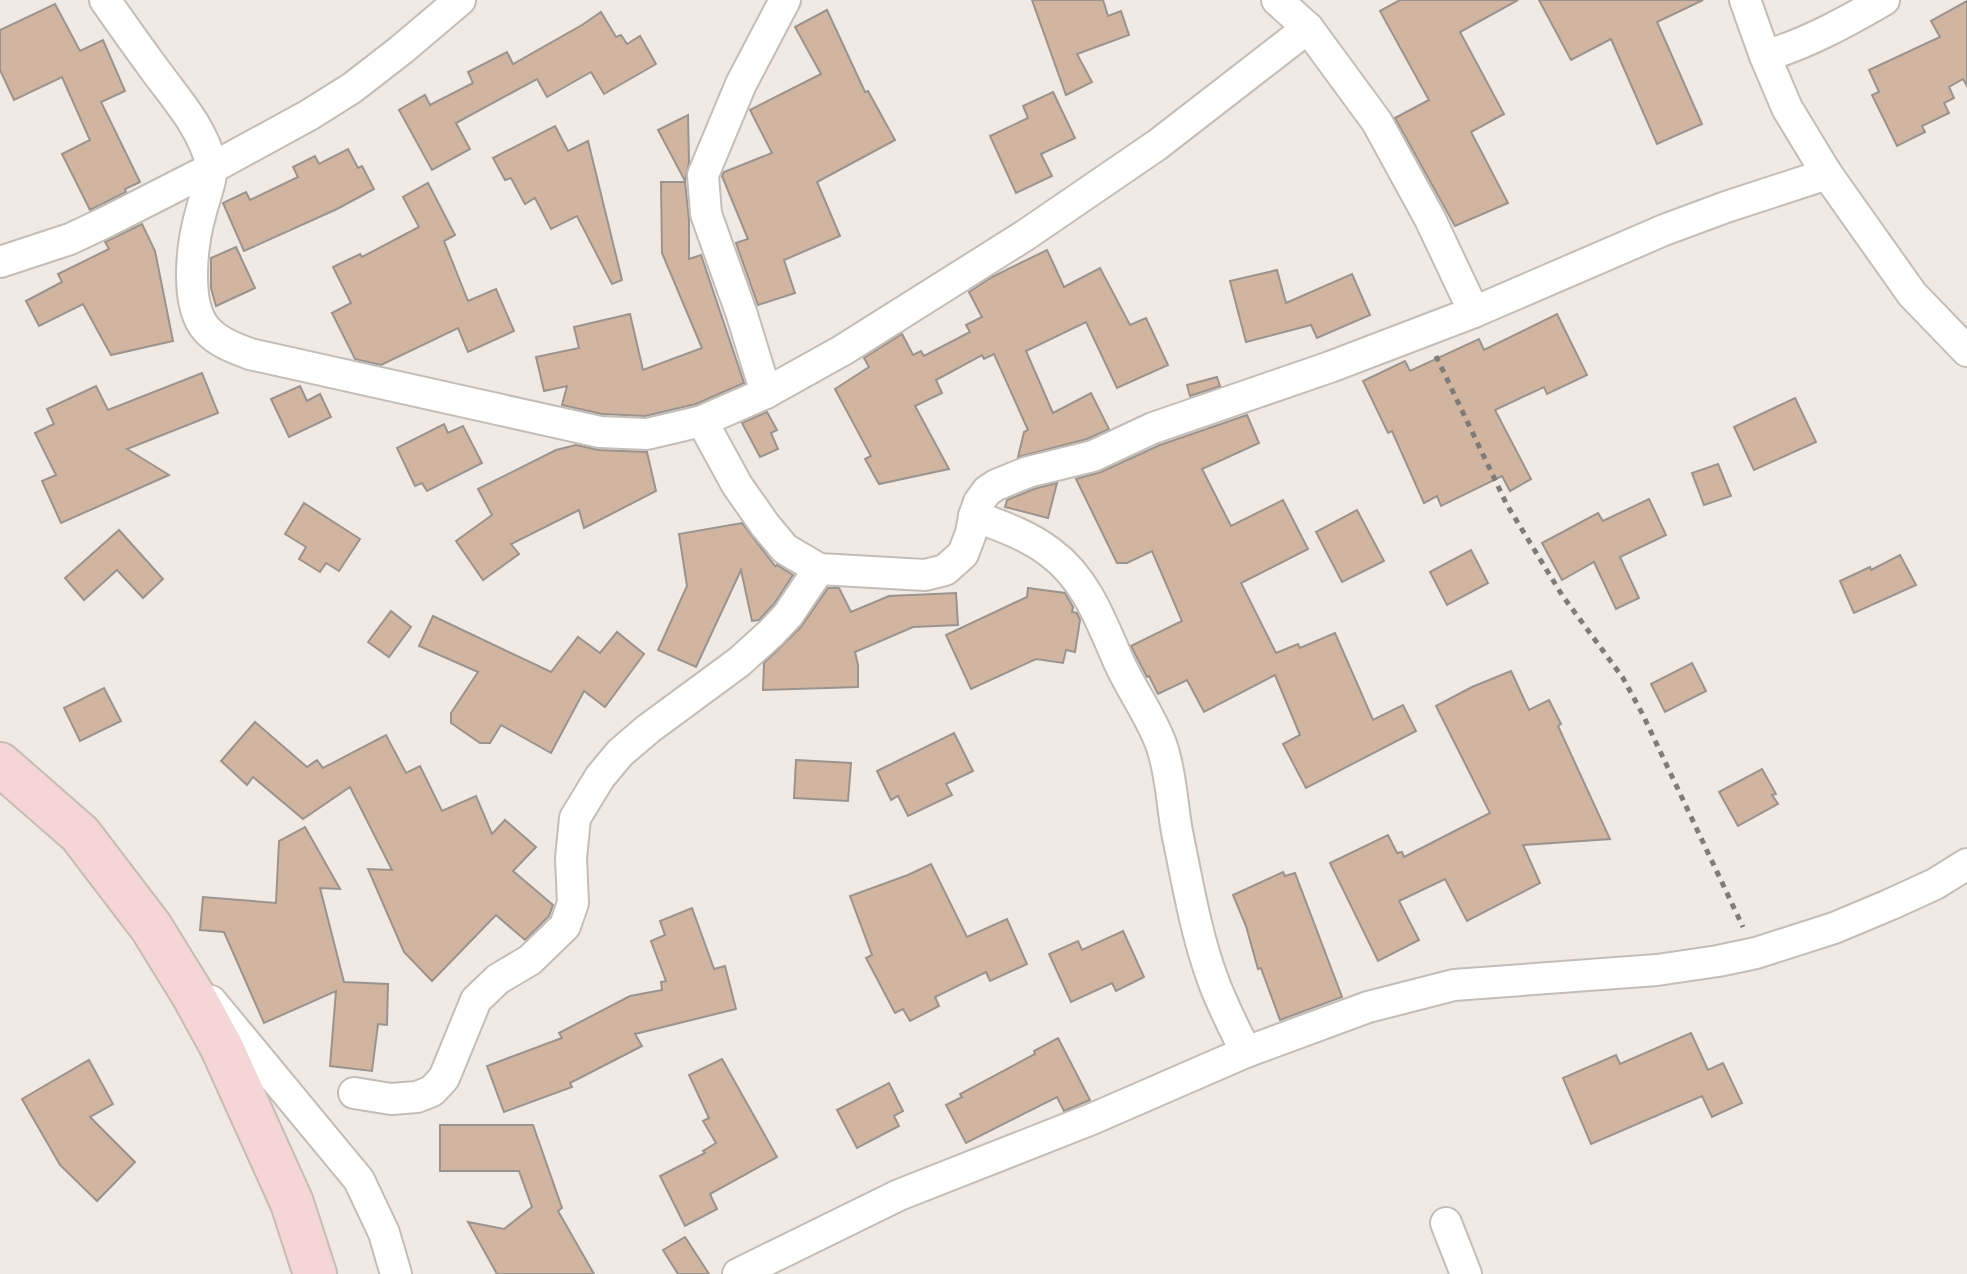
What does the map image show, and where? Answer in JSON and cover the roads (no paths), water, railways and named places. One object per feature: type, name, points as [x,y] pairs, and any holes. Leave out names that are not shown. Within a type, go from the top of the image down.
[{"type":"street","points":[[105,0],[184,109],[205,146],[212,168],[195,241],[193,290],[197,312],[206,330],[222,342],[250,354],[600,432],[647,434],[702,421],[766,393],[855,343],[1024,236],[1157,145],[1308,28]]},
{"type":"street","points":[[0,262],[70,239],[154,199],[309,115],[352,88],[460,0]]},
{"type":"street","points":[[766,393],[706,214],[703,175],[741,84],[785,0]]},
{"type":"street","points":[[1277,0],[1308,28],[1377,122],[1430,219],[1474,312]]},
{"type":"street","points":[[1745,0],[1787,108],[1827,174],[1912,294],[1967,351]]},
{"type":"street","points":[[1765,56],[1819,35],[1884,0]]},
{"type":"street","points":[[702,421],[737,485],[785,549],[819,569],[925,575],[945,570],[963,554],[979,502],[987,491],[1028,472],[1093,456],[1164,424],[1330,367],[1474,312],[1726,207],[1827,174]]},
{"type":"street","points":[[974,516],[1020,533],[1051,553],[1080,583],[1100,618],[1161,746],[1170,779],[1192,908],[1212,979],[1246,1052]]},
{"type":"street","points":[[354,1093],[391,1099],[417,1097],[432,1091],[444,1078],[476,1000],[498,979],[530,960],[565,926],[573,903],[571,858],[575,818],[600,777],[620,753],[648,729],[739,662],[771,633],[788,615],[819,569]]},
{"type":"street","points":[[0,764],[80,834],[151,927],[359,1180],[384,1233],[396,1274]]},
{"type":"street","points":[[738,1274],[899,1195],[1092,1119],[1246,1052],[1368,1007],[1454,985],[1657,970],[1756,953],[1834,928],[1889,905],[1935,884],[1967,864]]},
{"type":"street","points":[[151,927],[222,1048],[292,1203],[315,1274]]},
{"type":"street","points":[[1446,1223],[1466,1274]]}]
